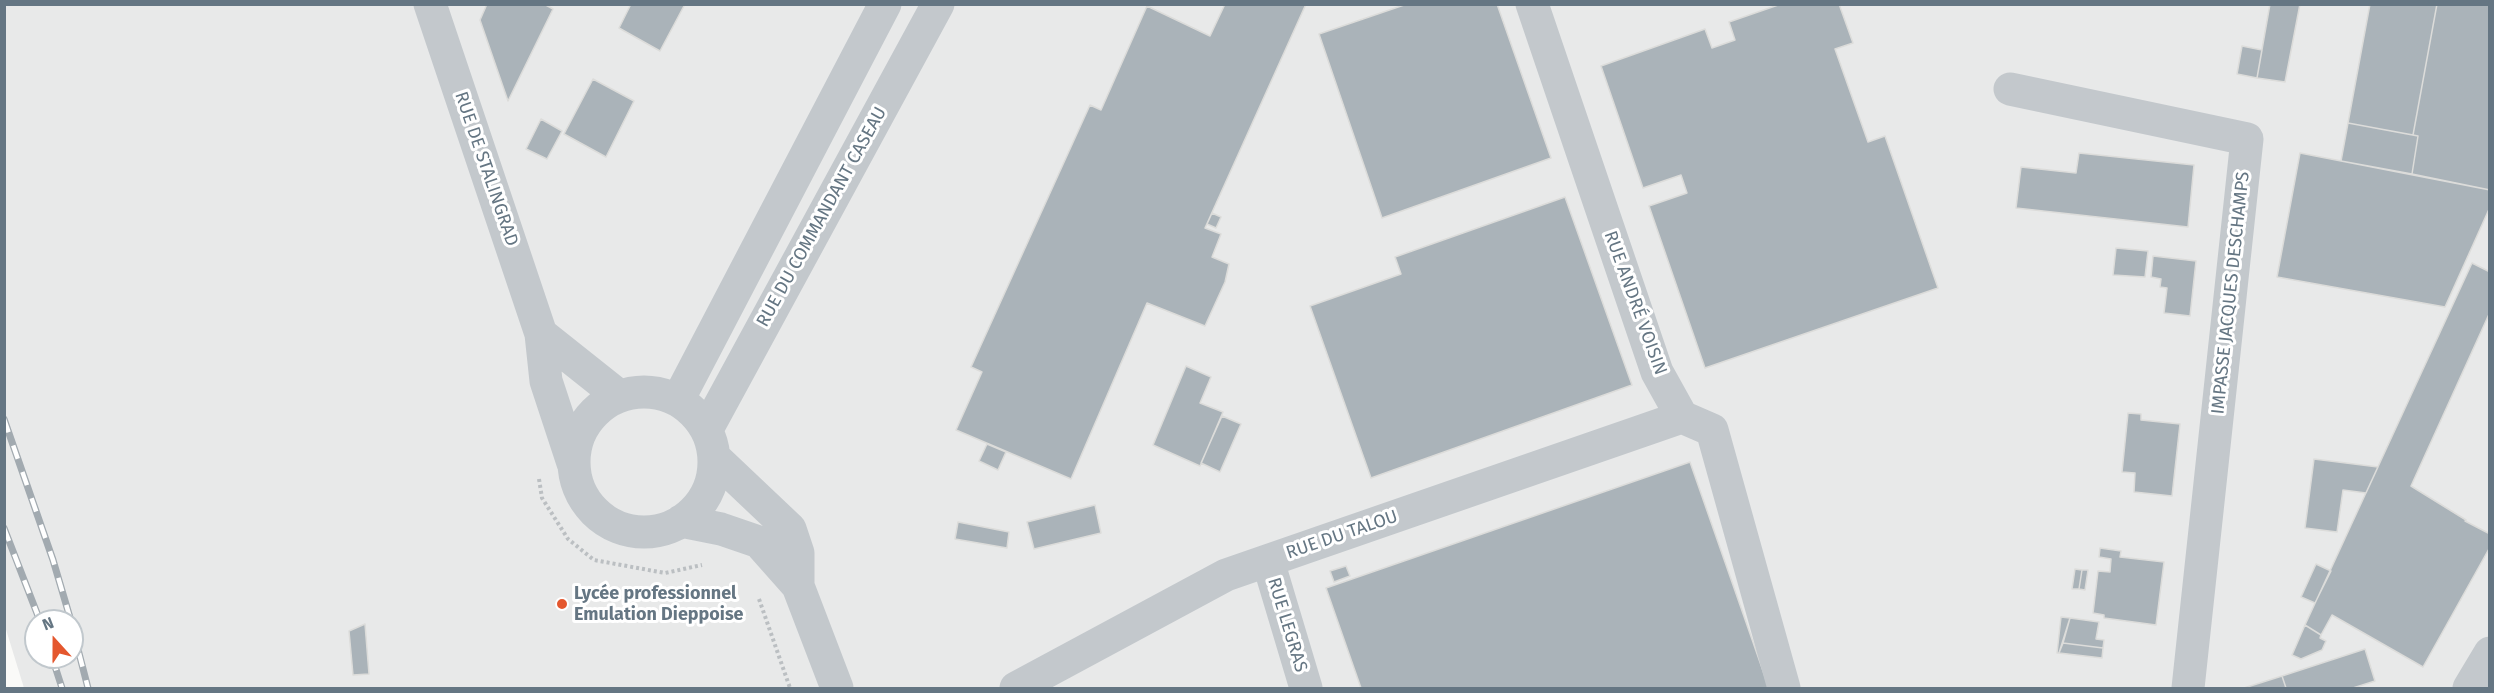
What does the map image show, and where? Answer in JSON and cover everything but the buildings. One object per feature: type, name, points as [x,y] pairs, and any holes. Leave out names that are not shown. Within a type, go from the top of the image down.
[{"type":"street","name":"RUE DE STALINGRAD","points":[[430,4],[541,334],[546,381],[573,464]]},
{"type":"street","points":[[678,400],[885,4]]},
{"type":"street","name":"RUE DU COMMANDANT CASEAU","points":[[711,443],[938,4]]},
{"type":"street","name":"RUE ANDRÉ VOISIN","points":[[1532,4],[1658,372],[1682,417]]},
{"type":"street","name":"IMPASSE JACQUES DESCHAMPS","points":[[2010,89],[2247,139],[2188,688]]},
{"type":"street","points":[[541,334],[619,396]]},
{"type":"street","points":[[711,443],[713,478],[706,496],[691,514],[672,526],[650,532],[627,530],[606,521],[589,506],[577,486],[573,464],[576,441],[586,421],[601,406],[619,396],[638,391],[659,393],[678,400],[691,409],[711,443],[790,529],[798,554],[798,586]]},
{"type":"street","points":[[1682,417],[1713,430],[1784,688]]},
{"type":"street","name":"RUE DU TALOU","points":[[1016,688],[1226,575],[1682,417]]},
{"type":"street","points":[[681,521],[721,529],[759,542],[798,586],[837,688]]},
{"type":"street","name":"RUE LEGRAS","points":[[1268,561],[1306,688]]},
{"type":"street","points":[[2469,688],[2490,653]]},
{"type":"shaded area","points":[[4,5],[2489,5],[2489,688],[24,688],[4,623]]},
{"type":"railway","points":[[4,419],[53,560],[67,609]]},
{"type":"railway","points":[[4,528],[35,609]]},
{"type":"railway","points":[[56,669],[62,688]]},
{"type":"railway","points":[[83,669],[88,688]]},
{"type":"place","name":"Lycée professionnel Emulation Dieppoise","points":[[562,604]]}]
